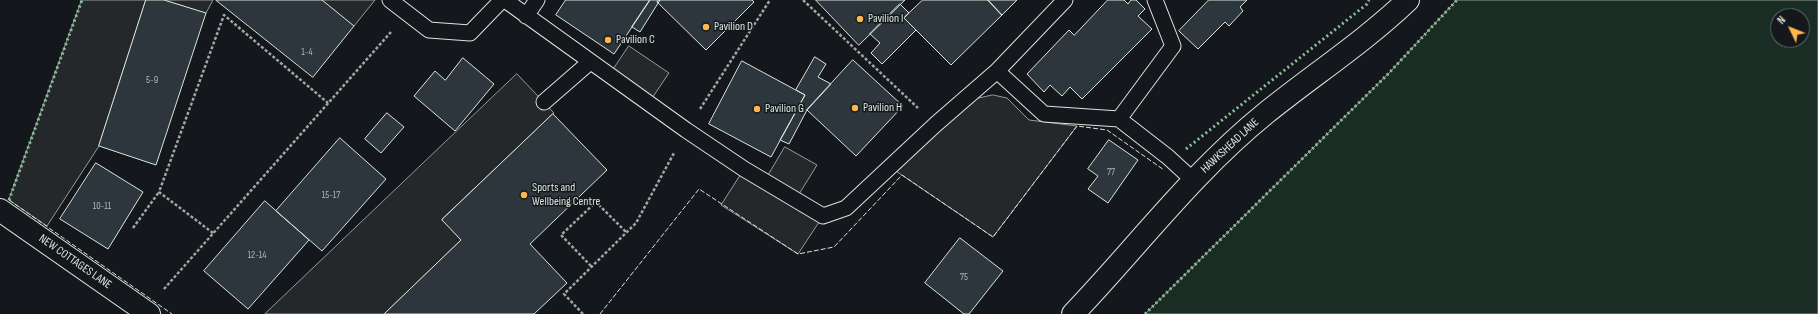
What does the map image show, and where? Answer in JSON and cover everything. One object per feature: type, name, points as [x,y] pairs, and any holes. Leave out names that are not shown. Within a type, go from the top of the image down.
[{"type":"street","name":"HAWKSHEAD LANE","points":[[1073,314],[1193,180],[1266,113],[1346,53],[1408,0]]},
{"type":"street","name":"NEW COTTAGES LANE","points":[[0,210],[147,312]]},
{"type":"lane","points":[[390,0],[429,30],[470,33],[503,0],[686,130],[744,169],[823,216],[846,208],[936,124],[997,71],[1065,0]]},
{"type":"lane","points":[[526,16],[537,0]]},
{"type":"lane","points":[[1119,119],[1173,46],[1154,0]]},
{"type":"lane","points":[[544,102],[590,62]]},
{"type":"lane","points":[[997,71],[1044,114],[1119,119],[1168,157],[1193,180]]},
{"type":"path","points":[[583,314],[564,294],[636,222],[686,130],[770,0]]},
{"type":"path","points":[[804,0],[936,124]]},
{"type":"path","points":[[147,312],[213,233],[407,13]]},
{"type":"path","points":[[133,228],[159,192],[224,15],[328,103]]},
{"type":"path","points":[[159,192],[213,233]]},
{"type":"path","points":[[591,266],[561,235],[596,202],[626,232]]},
{"type":"green space","points":[[1457,0],[1818,0],[1818,314],[1145,314],[1389,73]]},
{"type":"shaded area","points":[[82,0],[146,0],[99,146],[47,226],[9,200]]},
{"type":"shaded area","points":[[164,0],[213,0],[206,13]]},
{"type":"shaded area","points":[[322,0],[375,0],[354,26]]},
{"type":"shaded area","points":[[629,46],[669,73],[648,104],[609,76]]},
{"type":"shaded area","points":[[517,74],[554,113],[442,219],[461,240],[384,314],[265,314]]},
{"type":"shaded area","points":[[993,95],[1007,98],[1029,120],[1077,126],[993,237],[890,167],[958,104],[964,110],[975,99]]},
{"type":"shaded area","points":[[785,147],[817,165],[796,199],[823,216],[798,254],[721,205],[744,169],[764,181]]},
{"type":"building","points":[[146,0],[164,0],[206,13],[156,165],[99,146]]},
{"type":"building","points":[[216,0],[322,0],[354,26],[313,77]]},
{"type":"building","name":"Pavilion C","points":[[566,0],[650,0],[614,54],[556,15]]},
{"type":"building","points":[[650,0],[660,0],[640,32],[632,27]]},
{"type":"building","name":"Pavilion D","points":[[660,0],[752,0],[754,2],[706,50],[657,2]]},
{"type":"building","name":"Pavilion I","points":[[816,0],[905,0],[859,45]]},
{"type":"building","points":[[923,0],[988,0],[1002,15],[951,65],[904,18]]},
{"type":"building","points":[[988,0],[1017,0],[1002,15]]},
{"type":"building","points":[[1108,0],[1124,0],[1128,4],[1131,0],[1136,0],[1145,9],[1138,16],[1152,29],[1082,99],[1070,87],[1062,96],[1050,85],[1044,92],[1027,74],[1069,30],[1074,35]]},
{"type":"building","points":[[1209,0],[1247,0],[1240,7],[1243,11],[1229,26],[1225,22],[1198,49],[1179,31]]},
{"type":"building","points":[[900,4],[909,13],[904,18],[916,30],[882,64],[871,53],[880,43],[870,34]]},
{"type":"building","points":[[815,57],[826,64],[818,77],[831,84],[807,110],[789,144],[780,140],[805,95],[796,90]]},
{"type":"building","points":[[463,58],[494,84],[455,131],[414,96],[435,71],[445,80]]},
{"type":"building","name":"Pavilion H","points":[[853,60],[903,106],[856,156],[807,110]]},
{"type":"building","name":"Pavilion G","points":[[742,61],[805,95],[771,157],[709,124]]},
{"type":"building","points":[[387,113],[404,127],[381,153],[365,139]]},
{"type":"building","name":"Sports and Wellbeing Centre","points":[[553,114],[607,170],[530,244],[567,283],[534,314],[384,314],[461,240],[442,220]]},
{"type":"building","points":[[340,138],[386,179],[322,251],[276,211]]},
{"type":"building","points":[[1109,140],[1138,160],[1108,203],[1088,189],[1098,176],[1088,169]]},
{"type":"building","points":[[96,163],[143,192],[108,249],[60,219]]},
{"type":"building","points":[[265,201],[309,240],[248,309],[204,271]]},
{"type":"building","points":[[960,238],[1003,271],[969,314],[964,314],[925,283]]},
{"type":"hedge","points":[[9,200],[82,0]]},
{"type":"hedge","points":[[1186,149],[1367,4],[1369,0]]},
{"type":"hedge","points":[[1145,314],[1389,73],[1457,0]]},
{"type":"fence","points":[[600,314],[699,189],[798,254],[834,247],[902,175],[993,237],[1077,126],[1107,130],[1164,170]]},
{"type":"fence","points":[[9,200],[172,314]]},
{"type":"place","name":"Pavilion I","points":[[860,19]]},
{"type":"place","name":"Pavilion D","points":[[706,27]]},
{"type":"place","name":"Pavilion C","points":[[608,40]]},
{"type":"place","name":"Pavilion H","points":[[855,108]]},
{"type":"place","name":"Pavilion G","points":[[757,109]]},
{"type":"place","name":"Sports and Wellbeing Centre","points":[[524,195]]}]
